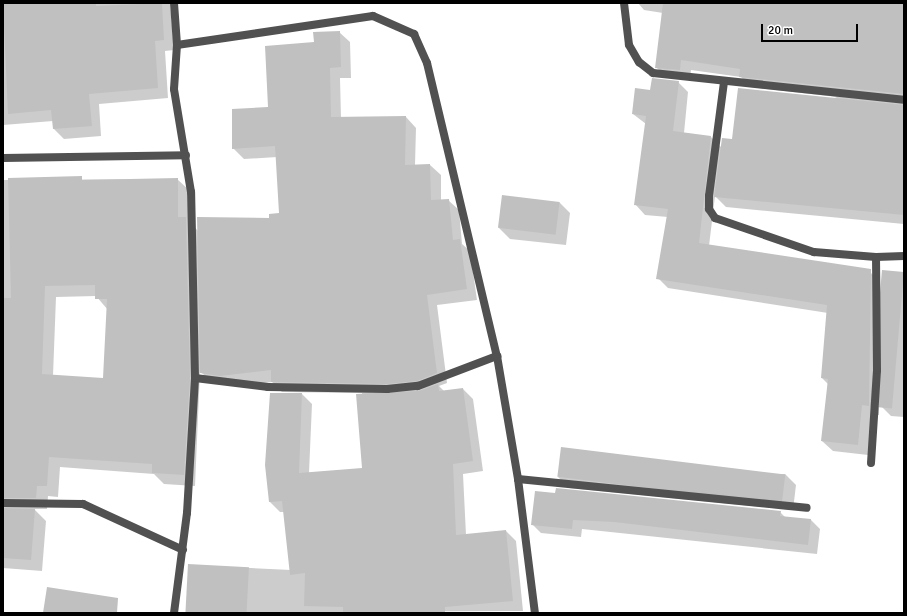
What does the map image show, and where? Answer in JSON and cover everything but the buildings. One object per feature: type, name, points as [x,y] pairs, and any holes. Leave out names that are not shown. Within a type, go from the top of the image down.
[{"type":"street","points":[[174,3],[177,45],[174,89],[186,155],[190,192],[195,378],[183,550],[174,613]]},
{"type":"street","points":[[624,3],[629,45],[639,62],[653,73],[724,82],[904,100]]},
{"type":"street","points":[[177,45],[373,16],[414,34],[427,63],[457,177],[497,356],[518,480],[535,613]]},
{"type":"street","points":[[724,82],[709,196],[709,209],[715,218],[814,252],[876,257],[904,256]]},
{"type":"street","points":[[3,158],[186,155]]},
{"type":"street","points":[[871,463],[877,370],[876,257]]},
{"type":"street","points":[[195,378],[268,388],[386,389],[418,386],[497,356]]},
{"type":"street","points":[[518,480],[807,508]]},
{"type":"street","points":[[3,503],[83,504],[183,550]]}]
